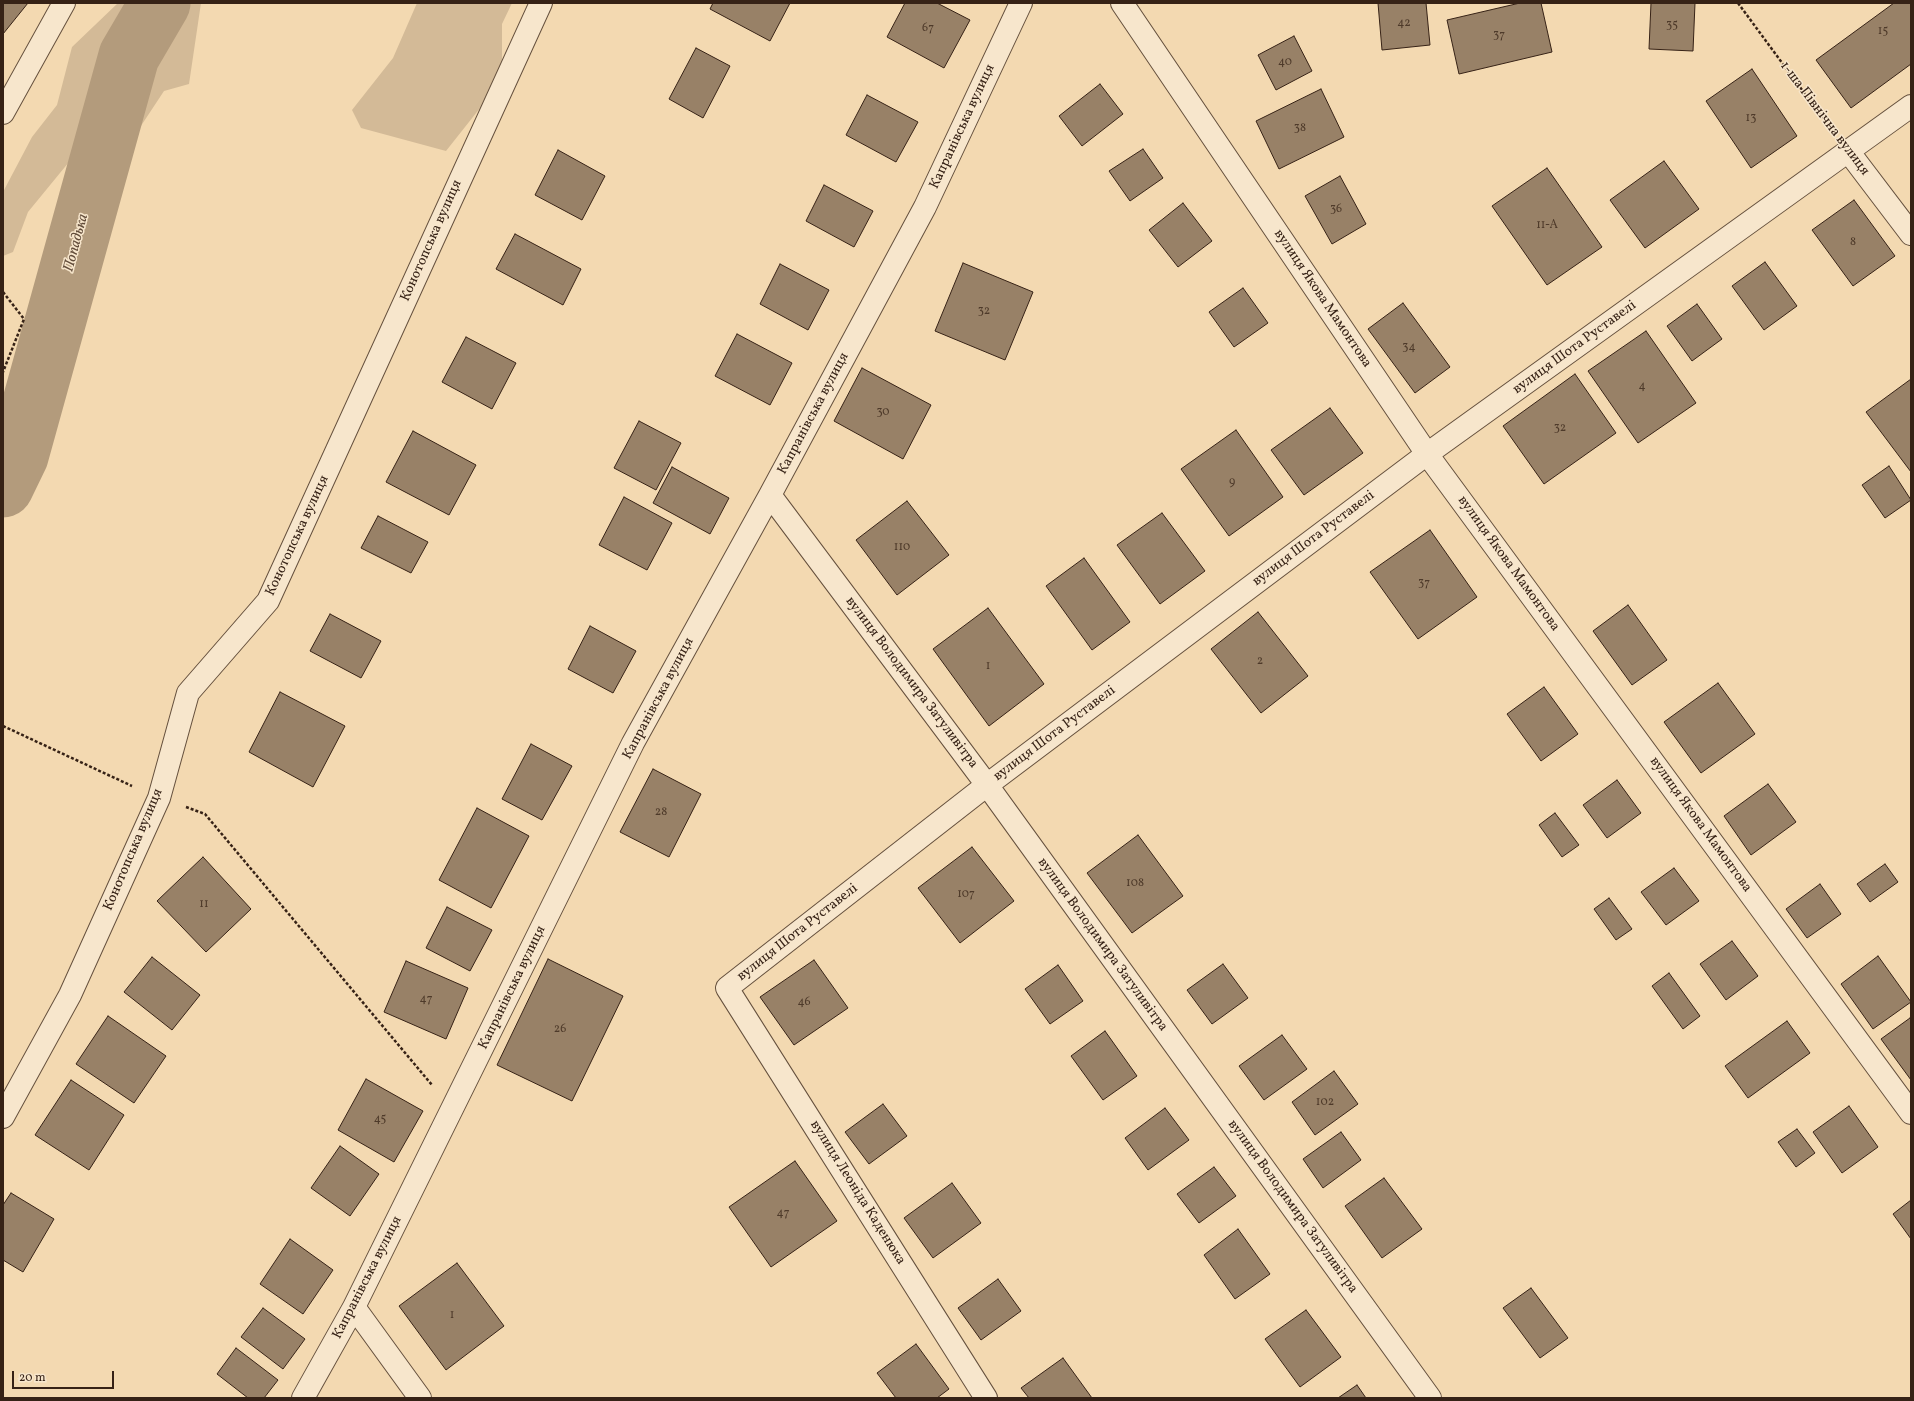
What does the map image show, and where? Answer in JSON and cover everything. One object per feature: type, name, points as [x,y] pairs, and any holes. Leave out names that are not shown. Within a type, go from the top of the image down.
[{"type":"street","points":[[3,113],[64,3]]},
{"type":"street","name":"Конотопська вулиця","points":[[3,1117],[70,994],[159,798],[188,693],[268,601],[541,3]]},
{"type":"street","name":"Капранівська вулиця","points":[[303,1398],[354,1307],[453,1110],[633,743],[770,495],[925,207],[1021,3]]},
{"type":"street","name":"вулиця Якова Мамонтова","points":[[1122,3],[1427,454],[1911,1113]]},
{"type":"street","name":"вулиця Шота Руставелі","points":[[727,988],[987,785],[1427,454],[1911,106]]},
{"type":"street","name":"1-ша Північна вулиця","points":[[1848,151],[1911,234]]},
{"type":"street","name":"вулиця Володимира Затуливітра","points":[[770,495],[987,785],[1430,1398]]},
{"type":"street","name":"вулиця Леоніда Каденюка","points":[[727,988],[986,1398]]},
{"type":"street","points":[[354,1307],[420,1398]]},
{"type":"path","name":"1-ша Північна вулиця","points":[[1738,3],[1848,151]]},
{"type":"path","points":[[3,292],[24,319],[3,372]]},
{"type":"path","points":[[3,726],[159,798],[205,814],[453,1110]]},
{"type":"shaded area","points":[[118,3],[201,3],[189,84],[164,91],[129,144],[111,154],[69,162],[28,212],[13,252],[3,256],[3,192],[32,137],[57,105],[72,47]]},
{"type":"shaded area","points":[[417,3],[512,3],[502,24],[502,69],[484,103],[446,151],[361,128],[352,110],[393,58]]},
{"type":"building","points":[[3,3],[28,3],[3,34]]},
{"type":"building","points":[[713,3],[790,3],[770,41],[710,9]]},
{"type":"building","points":[[905,3],[937,3],[970,20],[944,68],[887,37]]},
{"type":"building","points":[[1378,3],[1426,3],[1430,45],[1382,50]]},
{"type":"building","points":[[1520,3],[1541,3],[1552,52],[1459,74],[1447,20]]},
{"type":"building","points":[[1651,3],[1695,3],[1693,51],[1649,49]]},
{"type":"building","points":[[1894,3],[1911,3],[1911,64],[1851,108],[1816,60]]},
{"type":"building","points":[[1294,36],[1312,71],[1276,90],[1258,55]]},
{"type":"building","points":[[696,48],[730,66],[703,118],[669,99]]},
{"type":"building","points":[[1752,69],[1797,136],[1751,168],[1706,101]]},
{"type":"building","points":[[1100,84],[1123,114],[1082,146],[1059,116]]},
{"type":"building","points":[[1321,89],[1344,137],[1279,169],[1256,121]]},
{"type":"building","points":[[867,95],[918,122],[896,162],[846,135]]},
{"type":"building","points":[[1143,149],[1163,178],[1130,201],[1109,171]]},
{"type":"building","points":[[558,150],[605,176],[582,220],[535,195]]},
{"type":"building","points":[[1664,161],[1699,209],[1645,248],[1610,200]]},
{"type":"building","points":[[1547,168],[1602,247],[1547,285],[1492,206]]},
{"type":"building","points":[[1340,176],[1366,224],[1332,244],[1305,196]]},
{"type":"building","points":[[824,185],[873,211],[854,247],[806,221]]},
{"type":"building","points":[[1854,200],[1895,256],[1853,286],[1812,230]]},
{"type":"building","points":[[1183,203],[1212,241],[1178,267],[1149,230]]},
{"type":"building","points":[[515,234],[581,269],[563,305],[496,269]]},
{"type":"building","points":[[1765,262],[1797,306],[1764,330],[1732,286]]},
{"type":"building","points":[[963,263],[1033,292],[1005,360],[935,331]]},
{"type":"building","points":[[780,264],[829,290],[808,330],[760,304]]},
{"type":"building","points":[[1243,288],[1268,323],[1234,347],[1209,312]]},
{"type":"building","points":[[1403,303],[1450,367],[1415,393],[1368,329]]},
{"type":"building","points":[[1697,304],[1722,339],[1692,361],[1667,326]]},
{"type":"building","points":[[1646,331],[1696,403],[1638,443],[1588,371]]},
{"type":"building","points":[[737,334],[792,363],[770,405],[715,376]]},
{"type":"building","points":[[466,337],[516,363],[492,409],[442,382]]},
{"type":"building","points":[[862,368],[931,405],[903,459],[834,421]]},
{"type":"building","points":[[1575,374],[1616,433],[1544,484],[1503,426]]},
{"type":"building","points":[[1911,379],[1911,472],[1866,412]]},
{"type":"building","points":[[1330,408],[1363,453],[1304,495],[1271,450]]},
{"type":"building","points":[[639,421],[681,443],[656,490],[614,468]]},
{"type":"building","points":[[1236,430],[1283,497],[1229,536],[1181,469]]},
{"type":"building","points":[[413,431],[476,465],[449,515],[386,482]]},
{"type":"building","points":[[1889,466],[1911,500],[1885,518],[1862,485]]},
{"type":"building","points":[[672,467],[729,498],[710,534],[653,503]]},
{"type":"building","points":[[624,497],[672,523],[647,570],[599,545]]},
{"type":"building","points":[[907,501],[949,555],[897,595],[856,540]]},
{"type":"building","points":[[1162,513],[1205,571],[1160,604],[1117,545]]},
{"type":"building","points":[[378,516],[428,542],[411,573],[361,548]]},
{"type":"building","points":[[1430,530],[1477,597],[1418,639],[1370,572]]},
{"type":"building","points":[[1084,558],[1130,622],[1092,650],[1046,586]]},
{"type":"building","points":[[1628,605],[1667,660],[1632,685],[1593,631]]},
{"type":"building","points":[[988,608],[1044,684],[989,726],[933,649]]},
{"type":"building","points":[[1258,612],[1308,676],[1261,713],[1211,649]]},
{"type":"building","points":[[330,614],[381,641],[361,678],[310,651]]},
{"type":"building","points":[[590,626],[636,651],[613,693],[568,669]]},
{"type":"building","points":[[1718,683],[1755,734],[1701,773],[1664,722]]},
{"type":"building","points":[[1544,687],[1578,734],[1541,761],[1507,714]]},
{"type":"building","points":[[280,692],[345,726],[313,787],[249,752]]},
{"type":"building","points":[[531,744],[572,766],[542,820],[502,799]]},
{"type":"building","points":[[653,769],[701,794],[669,857],[620,832]]},
{"type":"building","points":[[1617,780],[1641,813],[1607,838],[1583,805]]},
{"type":"building","points":[[1768,784],[1796,822],[1751,855],[1724,816]]},
{"type":"building","points":[[477,808],[529,836],[491,908],[439,880]]},
{"type":"building","points":[[1555,813],[1579,845],[1562,857],[1539,825]]},
{"type":"building","points":[[1138,835],[1183,896],[1132,933],[1087,873]]},
{"type":"building","points":[[972,847],[1014,901],[960,943],[918,888]]},
{"type":"building","points":[[203,857],[251,909],[206,952],[157,901]]},
{"type":"building","points":[[1885,864],[1898,882],[1870,902],[1857,884]]},
{"type":"building","points":[[1674,868],[1699,901],[1666,925],[1641,892]]},
{"type":"building","points":[[1820,884],[1841,914],[1807,938],[1786,909]]},
{"type":"building","points":[[1609,898],[1632,929],[1616,940],[1594,909]]},
{"type":"building","points":[[447,907],[492,930],[470,971],[426,948]]},
{"type":"building","points":[[1732,941],[1758,976],[1726,1000],[1700,964]]},
{"type":"building","points":[[1878,956],[1911,1002],[1873,1029],[1841,984]]},
{"type":"building","points":[[152,957],[200,995],[172,1030],[124,992]]},
{"type":"building","points":[[548,959],[623,996],[572,1101],[497,1065]]},
{"type":"building","points":[[814,960],[848,1008],[794,1045],[760,997]]},
{"type":"building","points":[[406,961],[468,988],[446,1039],[384,1012]]},
{"type":"building","points":[[1223,964],[1248,998],[1212,1024],[1187,990]]},
{"type":"building","points":[[1058,965],[1083,1001],[1050,1024],[1025,989]]},
{"type":"building","points":[[1669,973],[1700,1016],[1683,1029],[1652,986]]},
{"type":"building","points":[[108,1016],[166,1056],[134,1103],[76,1064]]},
{"type":"building","points":[[1910,1018],[1911,1019],[1911,1080],[1881,1039]]},
{"type":"building","points":[[1787,1021],[1810,1053],[1748,1098],[1725,1066]]},
{"type":"building","points":[[1105,1031],[1137,1076],[1103,1100],[1071,1056]]},
{"type":"building","points":[[1282,1035],[1307,1069],[1264,1100],[1239,1066]]},
{"type":"building","points":[[1334,1071],[1358,1104],[1315,1135],[1292,1102]]},
{"type":"building","points":[[366,1079],[423,1111],[394,1162],[338,1130]]},
{"type":"building","points":[[71,1080],[124,1115],[89,1170],[35,1135]]},
{"type":"building","points":[[883,1104],[907,1136],[869,1164],[845,1132]]},
{"type":"building","points":[[1849,1106],[1878,1147],[1842,1173],[1813,1132]]},
{"type":"building","points":[[1165,1108],[1189,1140],[1148,1170],[1125,1138]]},
{"type":"building","points":[[1797,1129],[1815,1153],[1796,1167],[1778,1142]]},
{"type":"building","points":[[1341,1132],[1361,1160],[1323,1188],[1303,1159]]},
{"type":"building","points":[[340,1146],[379,1174],[350,1216],[311,1188]]},
{"type":"building","points":[[795,1161],[837,1221],[771,1267],[729,1207]]},
{"type":"building","points":[[1214,1167],[1236,1196],[1199,1223],[1177,1194]]},
{"type":"building","points":[[1384,1178],[1422,1229],[1382,1258],[1345,1206]]},
{"type":"building","points":[[952,1183],[981,1223],[933,1258],[904,1218]]},
{"type":"building","points":[[11,1193],[54,1219],[23,1272],[3,1260],[3,1205]]},
{"type":"building","points":[[1911,1200],[1911,1239],[1893,1214]]},
{"type":"building","points":[[1238,1229],[1270,1274],[1235,1299],[1204,1255]]},
{"type":"building","points":[[290,1239],[333,1270],[303,1314],[260,1284]]},
{"type":"building","points":[[457,1263],[504,1326],[446,1370],[399,1306]]},
{"type":"building","points":[[998,1279],[1021,1311],[981,1340],[958,1308]]},
{"type":"building","points":[[1531,1288],[1568,1338],[1540,1358],[1503,1308]]},
{"type":"building","points":[[263,1308],[305,1339],[283,1369],[241,1337]]},
{"type":"building","points":[[1306,1310],[1341,1357],[1300,1387],[1265,1339]]},
{"type":"building","points":[[916,1344],[949,1389],[937,1398],[896,1398],[877,1373]]},
{"type":"building","points":[[236,1348],[278,1380],[264,1398],[248,1398],[217,1374]]},
{"type":"building","points":[[1063,1358],[1092,1398],[1029,1398],[1021,1388]]},
{"type":"building","points":[[1357,1385],[1366,1398],[1338,1398]]},
{"type":"waterway","name":"Попадька","points":[[3,487],[18,456],[129,56],[160,3]]}]
